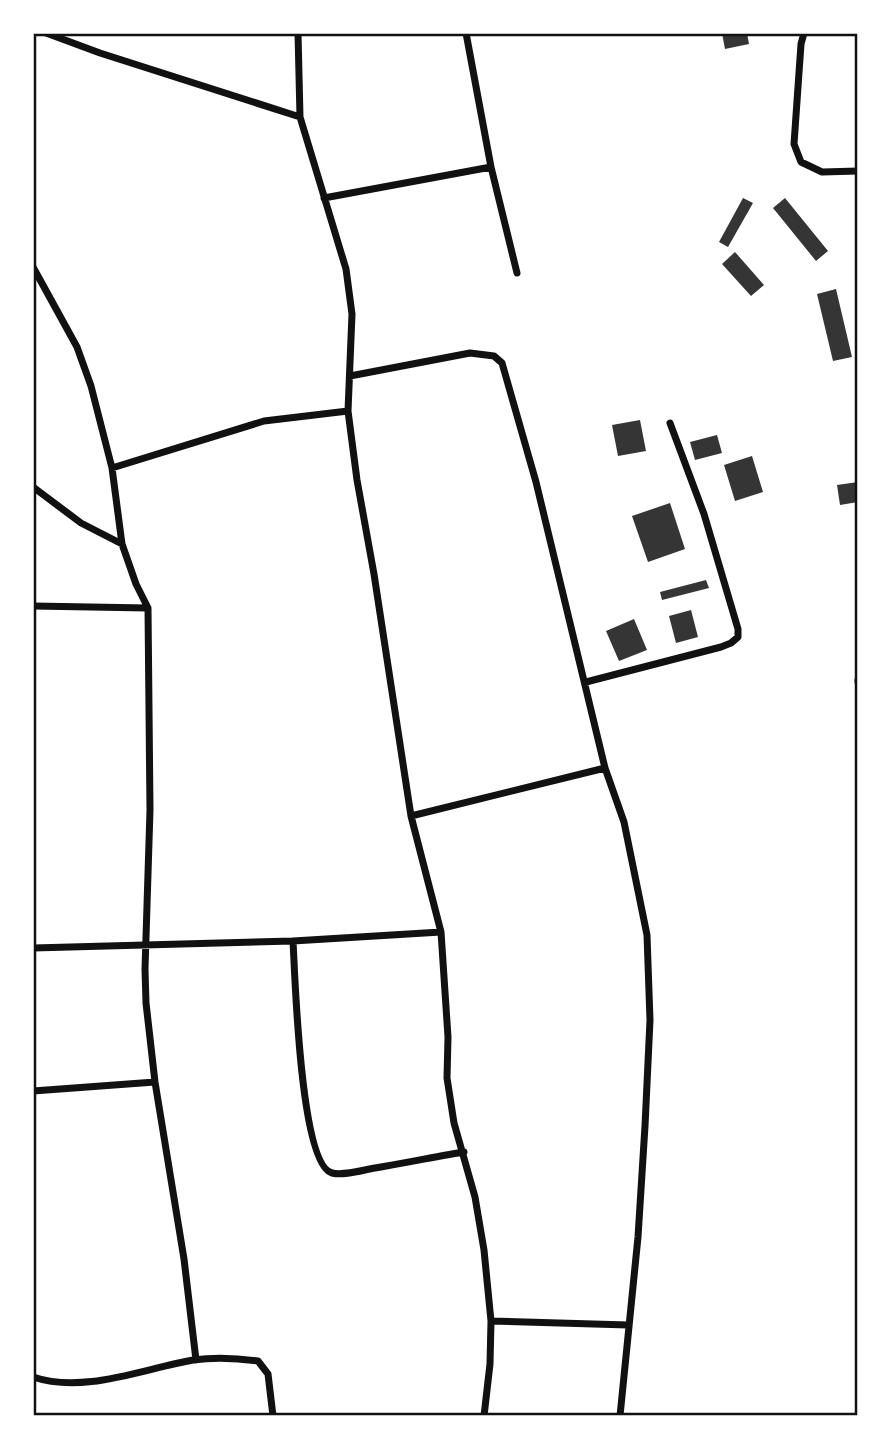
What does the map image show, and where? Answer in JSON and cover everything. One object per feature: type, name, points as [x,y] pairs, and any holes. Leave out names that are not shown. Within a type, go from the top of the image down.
[{"type":"street","points":[[46,33],[100,54],[300,117]]},
{"type":"street","points":[[298,33],[300,117],[346,269],[352,314],[348,411],[357,480],[411,816],[441,932],[448,1037],[447,1078],[454,1123],[464,1152],[482,1237],[491,1321],[490,1364],[484,1416]]},
{"type":"street","points":[[466,33],[491,167],[517,273]]},
{"type":"street","points":[[804,33],[794,145],[801,162],[822,172],[858,172]]},
{"type":"street","points":[[324,198],[491,167]]},
{"type":"street","points":[[33,267],[77,347],[91,386],[112,468],[122,544],[148,608],[150,797],[146,1003],[155,1082],[184,1259],[196,1360]]},
{"type":"street","points":[[351,376],[470,352],[494,356],[502,363],[536,482],[605,768],[624,822],[647,935],[650,1020],[639,1223],[620,1416]]},
{"type":"street","points":[[112,468],[264,421],[348,411]]},
{"type":"street","points":[[586,682],[721,648],[738,637],[738,629],[704,514],[670,423]]},
{"type":"street","points":[[33,487],[81,523],[122,544]]},
{"type":"street","points":[[33,606],[148,608]]},
{"type":"street","points":[[411,816],[605,768]]},
{"type":"street","points":[[33,948],[293,941],[441,932]]},
{"type":"street","points":[[293,941],[303,1088],[314,1144],[323,1168],[332,1174],[356,1172],[464,1152]]},
{"type":"street","points":[[33,1091],[155,1082]]},
{"type":"street","points":[[491,1321],[628,1325]]},
{"type":"street","points":[[33,1377],[51,1383],[96,1380],[196,1360],[240,1359],[258,1362],[268,1374],[272,1416]]},
{"type":"building","points":[[722,33],[747,33],[749,44],[725,49]]},
{"type":"building","points":[[743,198],[753,203],[728,247],[719,242]]},
{"type":"building","points":[[785,198],[828,251],[816,261],[773,208]]},
{"type":"building","points":[[735,252],[764,285],[751,296],[722,264]]},
{"type":"building","points":[[836,289],[852,357],[833,361],[817,294]]},
{"type":"building","points":[[640,420],[646,451],[618,456],[612,425]]},
{"type":"building","points":[[717,435],[722,453],[695,460],[690,442]]},
{"type":"building","points":[[752,456],[763,492],[735,501],[724,465]]},
{"type":"building","points":[[858,482],[858,502],[840,505],[837,485]]},
{"type":"building","points":[[670,503],[685,549],[648,562],[632,516]]},
{"type":"building","points":[[706,580],[709,588],[662,600],[660,592]]},
{"type":"building","points":[[691,610],[698,637],[676,643],[669,616]]},
{"type":"building","points":[[634,619],[647,650],[619,661],[606,631]]}]
